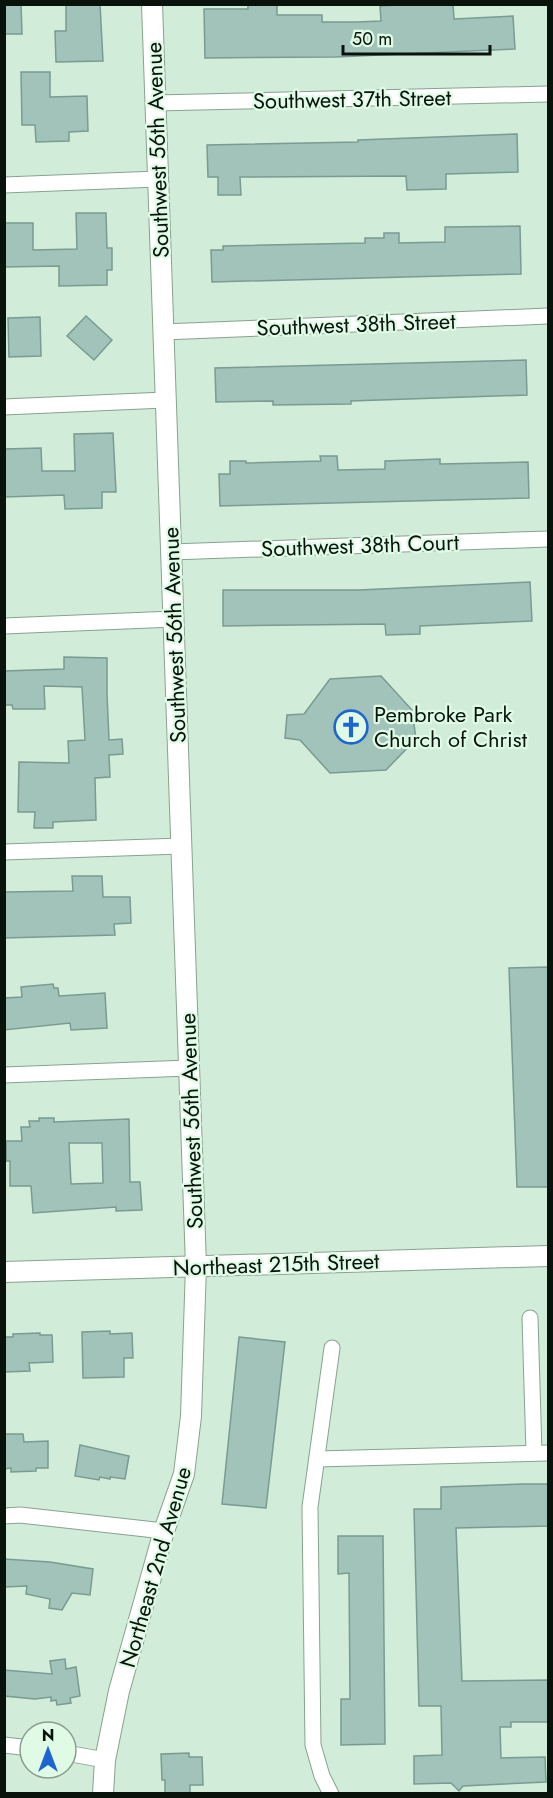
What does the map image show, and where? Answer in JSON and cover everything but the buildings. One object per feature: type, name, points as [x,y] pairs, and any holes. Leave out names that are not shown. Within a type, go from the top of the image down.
[{"type":"street","name":"Southwest 56th Avenue","points":[[152,4],[196,1266]]},
{"type":"street","name":"Southwest 37th Street","points":[[155,103],[549,94]]},
{"type":"street","points":[[4,184],[158,179]]},
{"type":"street","name":"Southwest 38th Street","points":[[163,332],[549,316]]},
{"type":"street","points":[[4,407],[165,400]]},
{"type":"street","name":"Southwest 38th Court","points":[[171,552],[549,538]]},
{"type":"street","points":[[4,626],[174,620]]},
{"type":"street","points":[[4,852],[182,846]]},
{"type":"street","points":[[4,1075],[189,1068]]},
{"type":"street","name":"Northeast 215th Street","points":[[4,1272],[549,1256]]},
{"type":"street","name":"Northeast 2nd Avenue","points":[[103,1794],[105,1760],[119,1691],[164,1531],[184,1474],[191,1416],[196,1266]]},
{"type":"street","points":[[317,1459],[541,1453],[530,1318]]},
{"type":"street","points":[[331,1794],[322,1776],[313,1745],[310,1507],[332,1348]]},
{"type":"street","points":[[4,1516],[20,1515],[164,1531]]},
{"type":"street","points":[[78,1755],[105,1760]]},
{"type":"place","name":"Pembroke Park Church of Christ","points":[[351,727]]}]
